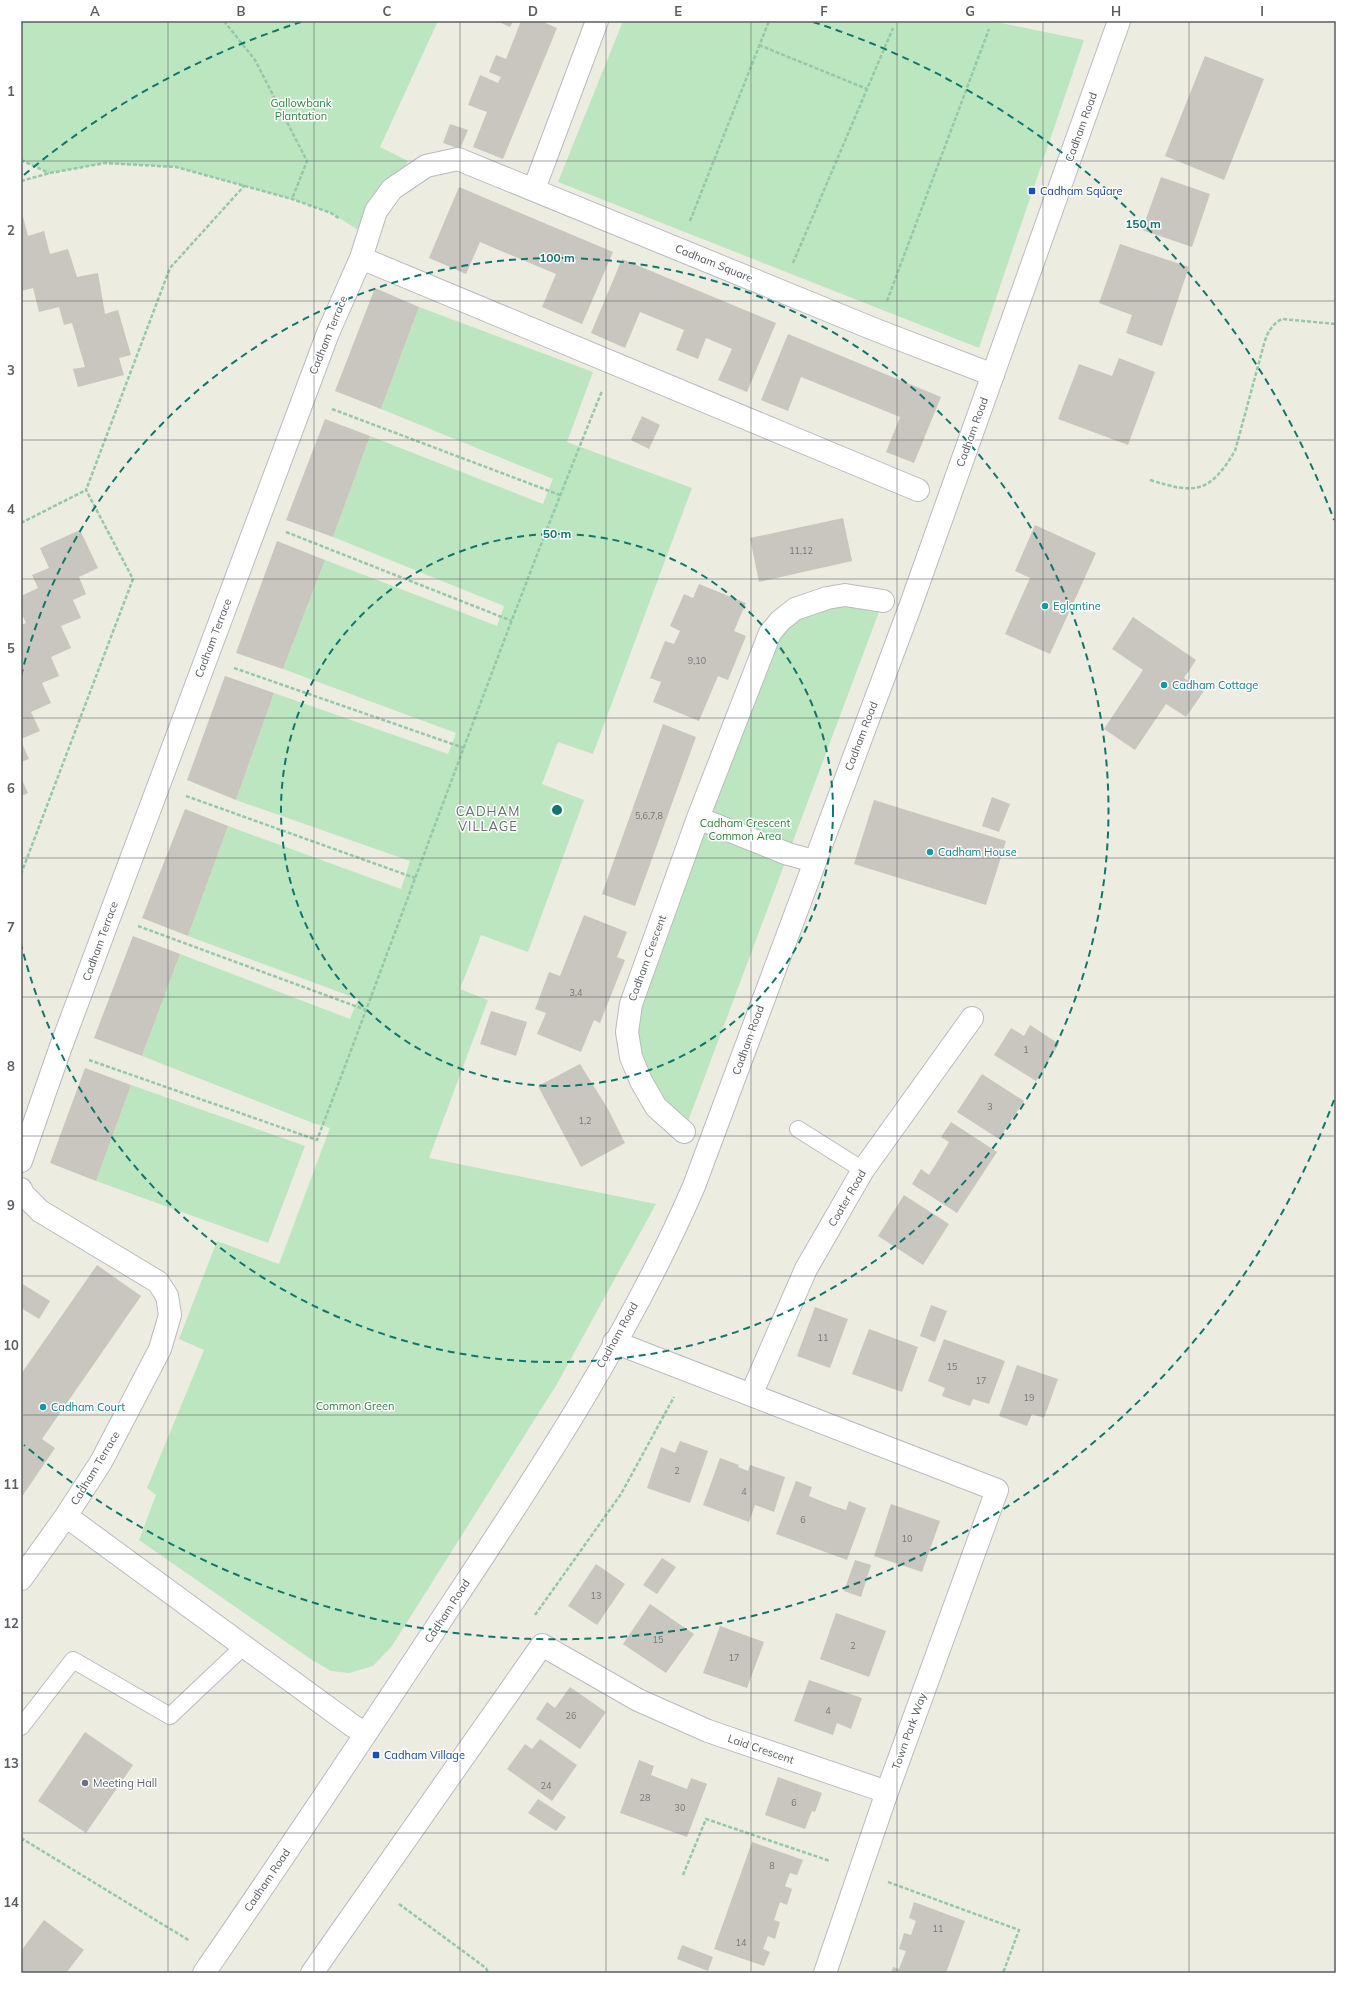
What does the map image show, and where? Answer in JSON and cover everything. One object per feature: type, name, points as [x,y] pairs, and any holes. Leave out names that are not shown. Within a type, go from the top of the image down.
[{"type":"street","points":[[534,190],[597,21]]},
{"type":"street","name":"Cadham Road","points":[[210,1965],[534,1480],[614,1342],[673,1233],[694,1186],[910,607],[1119,21]]},
{"type":"street","name":"Cadham Square","points":[[458,159],[876,330],[993,375]]},
{"type":"street","name":"Cadham Terrace","points":[[21,1161],[60,1049],[257,521],[328,333],[361,258],[376,211],[392,189],[426,166],[458,159]]},
{"type":"street","points":[[361,258],[918,490]]},
{"type":"street","name":"Cadham Crescent","points":[[684,1132],[656,1107],[630,1057],[627,1032],[631,1004],[698,818],[770,633],[780,621],[795,608],[827,598],[845,595],[883,601]]},
{"type":"street","points":[[698,818],[788,854],[814,861]]},
{"type":"street","name":"Coater Road","points":[[751,1396],[806,1269],[863,1170],[972,1018]]},
{"type":"street","name":"Cadham Terrace","points":[[21,1189],[23,1194],[40,1211],[158,1282],[167,1296],[170,1314],[160,1349],[101,1462],[66,1516],[21,1579]]},
{"type":"street","points":[[614,1342],[751,1396]]},
{"type":"street","name":"Town Park Way","points":[[751,1396],[997,1490],[887,1792],[825,1973]]},
{"type":"street","points":[[66,1516],[353,1726],[366,1733]]},
{"type":"street","name":"Laid Crescent","points":[[373,1885],[542,1645],[638,1700],[708,1731],[887,1792]]},
{"type":"street","points":[[312,1973],[373,1885]]},
{"type":"lane","points":[[798,1129],[863,1170]]},
{"type":"lane","points":[[21,1727],[73,1660],[170,1716],[244,1646]]},
{"type":"path","points":[[224,21],[255,60],[307,160],[292,199]]},
{"type":"path","points":[[679,249],[769,21]]},
{"type":"path","points":[[781,291],[893,28]]},
{"type":"path","points":[[876,330],[989,29]]},
{"type":"path","points":[[759,45],[867,89]]},
{"type":"path","points":[[21,160],[50,173]]},
{"type":"path","points":[[21,182],[50,173],[105,163],[176,167],[245,185],[292,199],[331,213],[368,236]]},
{"type":"path","points":[[21,523],[86,490],[170,268],[245,185]]},
{"type":"path","points":[[1150,480],[1192,490],[1210,482],[1227,464],[1235,451],[1264,344],[1271,328],[1276,322],[1282,319],[1336,324]]},
{"type":"path","points":[[60,1049],[317,1140],[560,495],[614,363]]},
{"type":"path","points":[[303,399],[560,495]]},
{"type":"path","points":[[21,874],[133,579],[86,490]]},
{"type":"path","points":[[257,521],[512,621]]},
{"type":"path","points":[[206,658],[464,748]]},
{"type":"path","points":[[158,786],[415,878]]},
{"type":"path","points":[[110,916],[366,1010]]},
{"type":"path","points":[[683,1875],[706,1819],[860,1871],[1019,1930],[1004,1973]]},
{"type":"path","points":[[21,1838],[210,1965]]},
{"type":"path","points":[[373,1885],[486,1968],[488,1973]]},
{"type":"green space","name":"Gallowbank Plantation","points":[[21,21],[438,21],[380,147],[408,161],[368,236],[331,213],[292,199],[176,167],[105,163],[50,173],[21,160]]},
{"type":"green space","points":[[623,21],[991,21],[1084,40],[979,348],[558,182]]},
{"type":"green space","name":"Common Green","points":[[419,307],[593,372],[567,442],[692,488],[593,754],[558,742],[542,784],[584,800],[528,952],[481,935],[460,989],[488,1000],[429,1158],[656,1204],[557,1384],[392,1646],[373,1666],[349,1673],[331,1671],[312,1660],[139,1540],[156,1495],[147,1488],[204,1350],[179,1339],[217,1241],[279,1264],[330,1128],[313,1123],[142,1056],[180,954],[350,1019],[358,999],[188,936],[228,826],[401,889],[410,861],[236,800],[274,693],[448,754],[456,733],[283,669],[325,560],[497,626],[504,606],[333,537],[370,436],[543,504],[553,479],[381,409]]},
{"type":"green space","name":"Cadham Crescent Common Area","points":[[883,601],[684,1132],[656,1107],[627,1032],[770,633],[795,609]]},
{"type":"green space","points":[[131,1085],[305,1146],[268,1243],[96,1181]]},
{"type":"building","points":[[497,21],[513,21],[510,27]]},
{"type":"building","points":[[521,21],[541,21],[557,28],[503,159],[473,147],[487,112],[468,105],[480,75],[498,83],[501,77],[489,72],[496,55],[506,59]]},
{"type":"building","points":[[1205,56],[1264,79],[1224,180],[1165,156]]},
{"type":"building","points":[[450,124],[468,130],[460,149],[443,143]]},
{"type":"building","points":[[1161,177],[1210,194],[1192,247],[1142,230]]},
{"type":"building","points":[[459,187],[613,252],[582,324],[542,307],[556,274],[480,242],[466,274],[429,258]]},
{"type":"building","points":[[23,217],[28,236],[44,231],[50,254],[68,249],[77,277],[98,273],[105,314],[118,310],[131,355],[119,358],[124,375],[78,387],[73,369],[85,367],[72,323],[64,325],[59,307],[39,312],[33,288],[21,291],[21,218]]},
{"type":"building","points":[[1120,244],[1189,267],[1162,346],[1126,333],[1132,315],[1099,303]]},
{"type":"building","points":[[622,259],[776,323],[747,392],[718,380],[732,349],[706,338],[698,359],[676,350],[684,330],[640,312],[625,348],[591,333]]},
{"type":"building","points":[[375,288],[419,307],[381,409],[335,391]]},
{"type":"building","points":[[788,334],[941,397],[914,463],[886,452],[900,417],[801,377],[788,411],[761,400]]},
{"type":"building","points":[[1119,358],[1155,372],[1128,445],[1058,419],[1079,364],[1112,376]]},
{"type":"building","points":[[642,416],[660,425],[649,449],[631,440]]},
{"type":"building","points":[[325,419],[370,436],[333,537],[286,520]]},
{"type":"building","points":[[843,518],[852,561],[759,582],[750,538]]},
{"type":"building","name":"Eglantine","points":[[1035,525],[1096,553],[1050,654],[1005,634],[1030,578],[1015,571]]},
{"type":"building","points":[[80,530],[98,568],[79,577],[86,594],[73,600],[81,618],[61,626],[71,648],[51,657],[59,676],[42,683],[51,703],[31,712],[40,731],[21,739],[21,625],[26,623],[21,612],[21,596],[38,588],[32,575],[49,568],[40,548]]},
{"type":"building","points":[[277,541],[325,560],[283,669],[236,653]]},
{"type":"building","points":[[699,584],[746,603],[734,631],[746,636],[728,680],[718,676],[699,721],[653,702],[661,682],[650,678],[665,641],[674,644],[680,631],[670,626],[684,594],[693,598]]},
{"type":"building","name":"Cadham Cottage","points":[[1133,617],[1196,660],[1184,678],[1204,691],[1186,717],[1166,704],[1135,750],[1104,729],[1143,670],[1112,649]]},
{"type":"building","points":[[225,676],[274,693],[236,800],[187,780]]},
{"type":"building","points":[[663,724],[696,737],[635,906],[602,894]]},
{"type":"building","points":[[21,741],[29,759],[21,762]]},
{"type":"building","points":[[21,778],[28,793],[21,796]]},
{"type":"building","points":[[992,797],[1010,804],[999,832],[982,826]]},
{"type":"building","name":"Cadham House","points":[[874,800],[1006,841],[986,905],[854,864]]},
{"type":"building","points":[[185,809],[228,826],[188,936],[142,918]]},
{"type":"building","points":[[584,915],[627,932],[617,957],[625,960],[600,1023],[594,1020],[581,1052],[537,1034],[546,1013],[535,1009],[549,972],[560,976]]},
{"type":"building","points":[[133,936],[180,954],[142,1056],[94,1038]]},
{"type":"building","points":[[491,1011],[527,1022],[516,1056],[480,1044]]},
{"type":"building","points":[[1030,1025],[1059,1044],[1036,1081],[994,1055],[1011,1028],[1024,1036]]},
{"type":"building","points":[[580,1064],[608,1109],[625,1143],[581,1167],[538,1086]]},
{"type":"building","points":[[85,1068],[131,1085],[96,1181],[50,1163]]},
{"type":"building","points":[[982,1074],[1024,1101],[999,1139],[957,1112]]},
{"type":"building","points":[[951,1122],[997,1152],[957,1213],[912,1184],[921,1169],[929,1175],[949,1142],[941,1137]]},
{"type":"building","points":[[904,1195],[949,1224],[923,1265],[878,1236]]},
{"type":"building","name":"Cadham Court","points":[[97,1265],[141,1296],[42,1439],[55,1448],[21,1498],[21,1374]]},
{"type":"building","points":[[21,1283],[50,1301],[39,1319],[21,1308]]},
{"type":"building","points":[[931,1305],[947,1311],[935,1342],[920,1336]]},
{"type":"building","points":[[815,1307],[848,1319],[830,1368],[797,1356]]},
{"type":"building","points":[[869,1329],[918,1347],[902,1392],[852,1374]]},
{"type":"building","points":[[944,1339],[1005,1361],[989,1404],[973,1399],[970,1406],[942,1396],[945,1388],[928,1381]]},
{"type":"building","points":[[1017,1365],[1058,1379],[1044,1418],[1032,1414],[1027,1426],[999,1416]]},
{"type":"building","points":[[680,1441],[708,1451],[690,1503],[647,1488],[661,1447],[675,1453]]},
{"type":"building","points":[[720,1458],[739,1465],[738,1467],[748,1471],[750,1465],[785,1477],[774,1512],[755,1505],[749,1522],[703,1505]]},
{"type":"building","points":[[796,1481],[812,1487],[809,1496],[831,1505],[846,1510],[849,1501],[866,1508],[847,1560],[776,1534]]},
{"type":"building","points":[[891,1504],[940,1521],[922,1572],[874,1556]]},
{"type":"building","points":[[662,1558],[676,1567],[657,1594],[643,1585]]},
{"type":"building","points":[[855,1560],[871,1565],[861,1597],[844,1591]]},
{"type":"building","points":[[596,1564],[625,1584],[597,1625],[568,1606]]},
{"type":"building","points":[[650,1604],[694,1634],[666,1673],[623,1644]]},
{"type":"building","points":[[836,1613],[886,1631],[869,1677],[820,1659]]},
{"type":"building","points":[[720,1626],[764,1642],[747,1688],[703,1673]]},
{"type":"building","points":[[809,1680],[862,1698],[851,1729],[837,1723],[833,1735],[794,1721]]},
{"type":"building","points":[[570,1687],[606,1712],[580,1749],[536,1719],[547,1702],[555,1708]]},
{"type":"building","name":"Meeting Hall","points":[[85,1732],[133,1765],[86,1833],[38,1801]]},
{"type":"building","points":[[540,1739],[577,1765],[552,1801],[507,1769],[525,1744],[532,1749]]},
{"type":"building","points":[[639,1760],[654,1766],[651,1775],[687,1789],[691,1778],[707,1784],[687,1837],[620,1813]]},
{"type":"building","points":[[778,1777],[822,1793],[815,1812],[812,1811],[805,1829],[765,1815]]},
{"type":"building","points":[[538,1799],[566,1817],[556,1831],[528,1813]]},
{"type":"building","points":[[752,1842],[803,1860],[797,1875],[790,1873],[785,1886],[792,1889],[787,1905],[780,1902],[774,1920],[780,1922],[775,1939],[768,1936],[763,1949],[770,1952],[764,1966],[714,1949]]},
{"type":"building","points":[[914,1902],[965,1921],[946,1973],[891,1973],[893,1967],[899,1969],[906,1951],[899,1949],[904,1933],[911,1935],[916,1921],[909,1918]]},
{"type":"building","points":[[44,1920],[84,1950],[66,1973],[21,1973],[21,1951]]},
{"type":"building","points":[[682,1945],[713,1957],[708,1971],[677,1959]]},
{"type":"place","name":"Cadham Square","points":[[1032,191]]},
{"type":"place","name":"Eglantine","points":[[1045,606]]},
{"type":"place","name":"Cadham Cottage","points":[[1164,685]]},
{"type":"place","name":"Cadham House","points":[[930,852]]},
{"type":"place","name":"Cadham Court","points":[[43,1407]]},
{"type":"place","name":"Cadham Village","points":[[376,1755]]},
{"type":"place","name":"Meeting Hall","points":[[85,1783]]},
{"type":"district","name":"CADHAM VILLAGE","points":[[488,818]]}]
